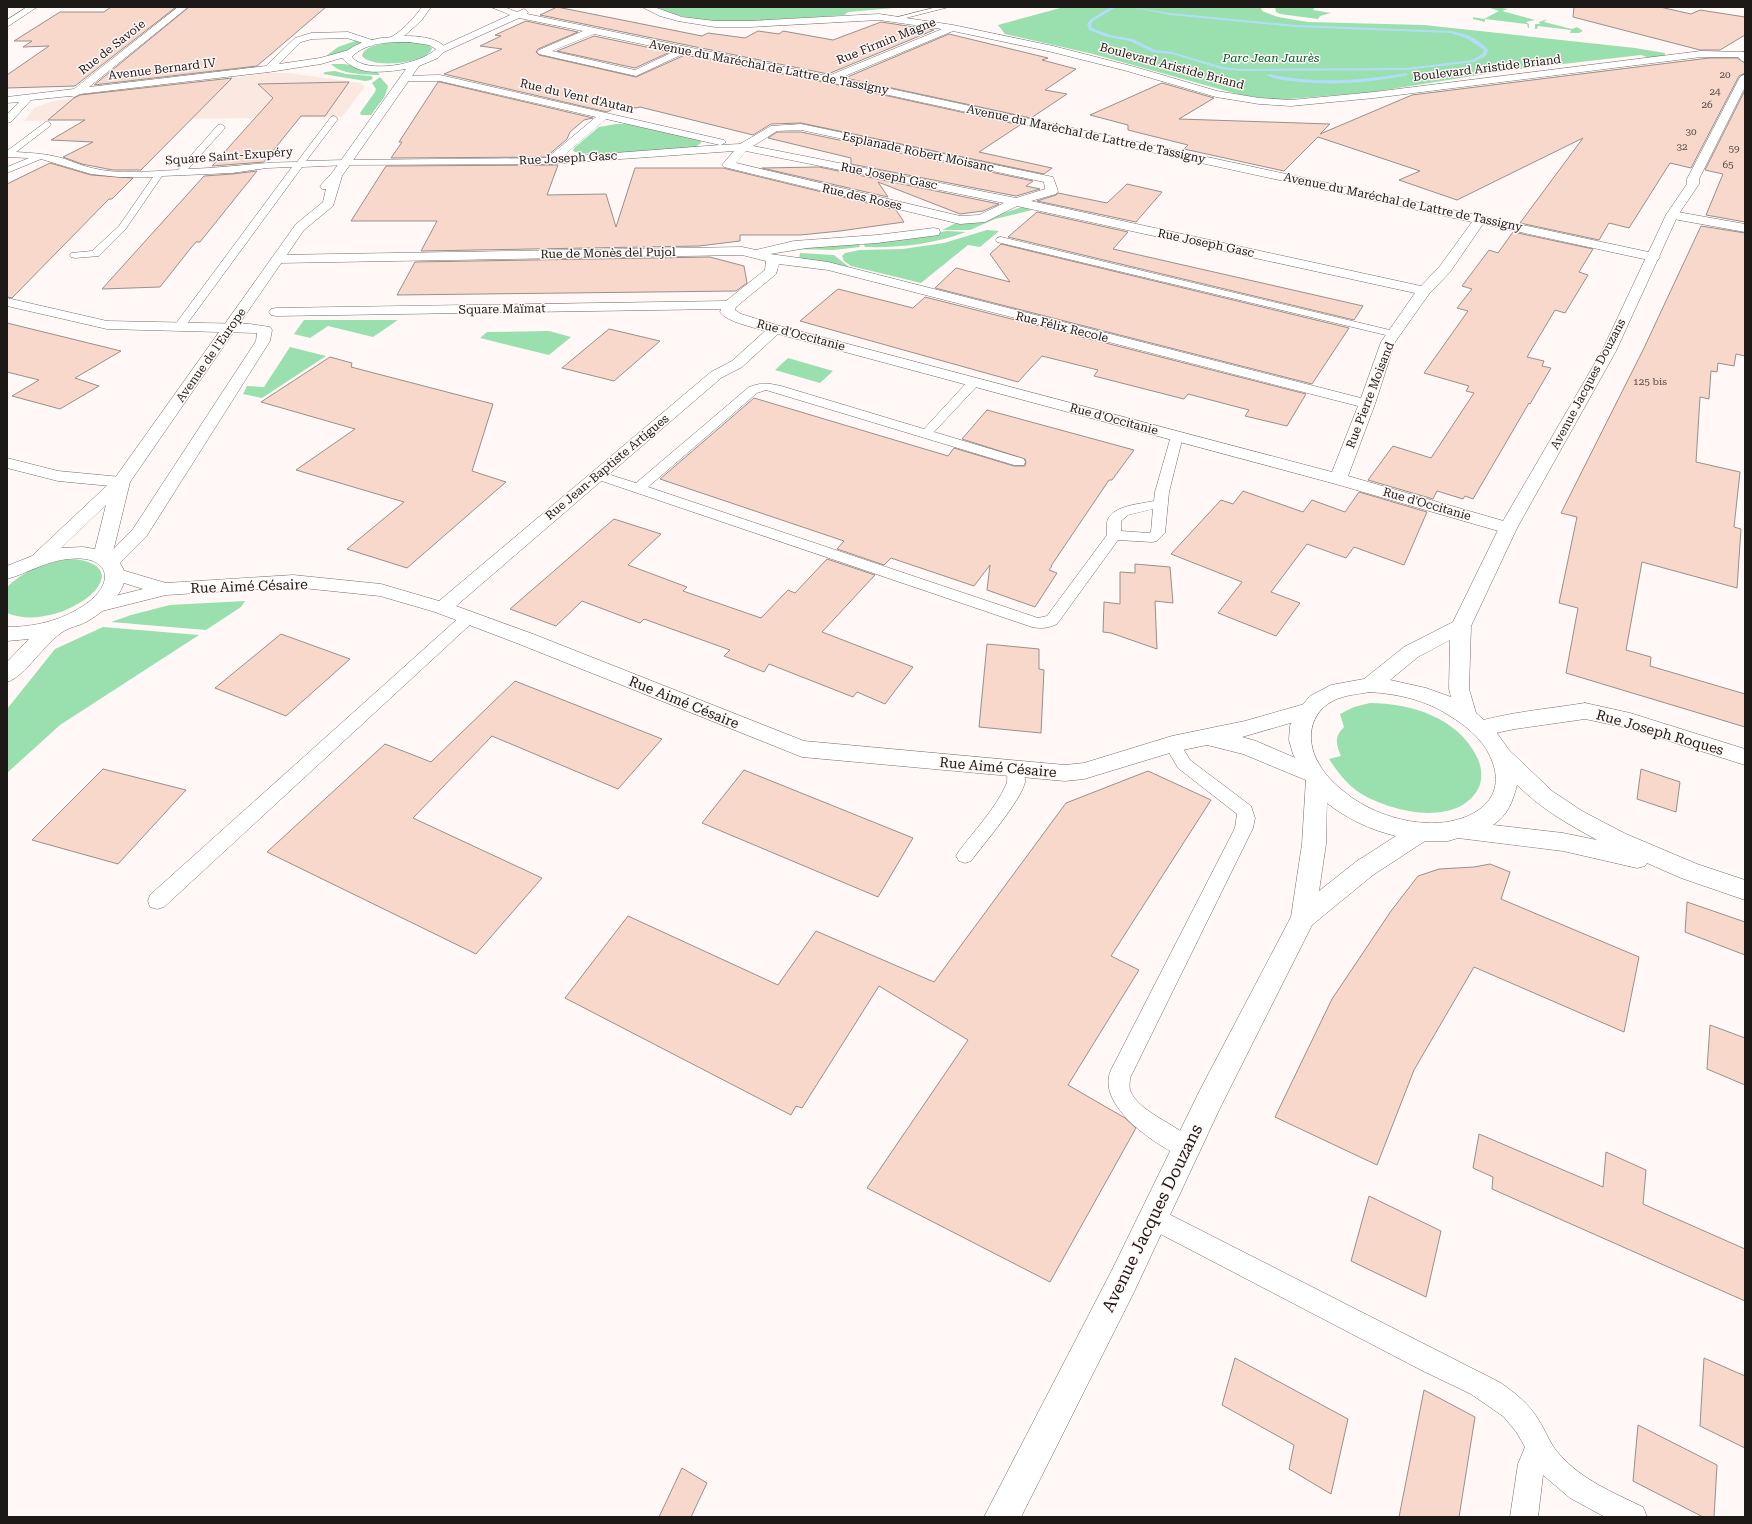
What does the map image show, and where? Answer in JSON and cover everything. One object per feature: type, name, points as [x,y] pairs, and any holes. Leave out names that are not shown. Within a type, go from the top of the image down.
[{"type":"street","points":[[7,24],[33,7]]},
{"type":"street","name":"Rue de Savoie","points":[[74,94],[184,7]]},
{"type":"street","points":[[394,40],[418,20],[426,7]]},
{"type":"street","name":"Avenue du Maréchal de Lattre de Tassigny","points":[[494,7],[518,15],[684,50],[829,78],[1653,257]]},
{"type":"street","name":"Boulevard Aristide Briand","points":[[646,7],[660,14],[690,22],[725,26],[879,17],[894,19],[953,28],[1074,54],[1216,94],[1259,101],[1291,103],[1374,95],[1701,54],[1744,56]]},
{"type":"street","name":"Avenue Bernard IV","points":[[7,100],[74,94],[351,58],[376,68],[398,67],[415,64],[435,57],[441,50],[463,39],[530,10]]},
{"type":"street","points":[[416,39],[419,31],[418,20]]},
{"type":"street","name":"Rue Firmin Magne","points":[[829,78],[953,28]]},
{"type":"street","points":[[592,30],[542,52],[636,73],[684,50]]},
{"type":"street","points":[[269,69],[298,40],[311,36],[348,35],[372,43]]},
{"type":"street","points":[[351,58],[360,47],[372,43],[416,39],[431,42],[463,39]]},
{"type":"street","points":[[431,42],[440,47],[441,50]]},
{"type":"street","name":"Avenue de l'Europe","points":[[316,195],[336,176],[415,64]]},
{"type":"street","points":[[376,68],[385,76],[396,90]]},
{"type":"street","name":"Avenue Jacques Douzans","points":[[1473,722],[1459,688],[1461,626],[1508,528],[1610,350],[1672,215],[1692,184],[1693,179],[1745,77]]},
{"type":"street","name":"Rue du Vent d'Autan","points":[[405,78],[440,78],[743,147]]},
{"type":"street","points":[[7,120],[27,99]]},
{"type":"street","points":[[550,161],[603,116]]},
{"type":"street","name":"Esplanade Robert Moisanc","points":[[743,147],[774,128],[801,128],[1049,180],[1052,191],[1016,202]]},
{"type":"street","name":"Rue Joseph Gasc","points":[[345,163],[550,161],[743,147],[1016,202],[1424,291]]},
{"type":"street","name":"Rue des Roses","points":[[743,147],[728,165],[960,220],[981,219],[1016,202]]},
{"type":"street","name":"Avenue de l'Europe","points":[[39,559],[121,482],[300,227],[328,203],[336,176]]},
{"type":"street","name":"Avenue de l'Europe","points":[[300,227],[306,204]]},
{"type":"street","points":[[1672,215],[1745,228]]},
{"type":"street","name":"Rue Pierre Moisand","points":[[1338,479],[1367,404],[1388,342],[1424,291],[1445,269],[1480,219]]},
{"type":"street","name":"Rue de Monès del Pujol","points":[[278,259],[742,251],[756,254],[788,245],[860,240],[934,232]]},
{"type":"street","name":"Rue Félix Recole","points":[[756,254],[773,259],[828,266],[1367,404]]},
{"type":"street","points":[[729,305],[771,271],[773,259]]},
{"type":"street","points":[[7,302],[106,325],[231,327],[265,330],[264,341],[140,533],[109,565]]},
{"type":"street","name":"Rue d'Occitanie","points":[[729,305],[727,312],[736,317],[775,329],[1338,479],[1508,528]]},
{"type":"street","name":"Square Maïmat","points":[[276,312],[729,305]]},
{"type":"street","name":"Rue Jean-Baptiste Artigues","points":[[442,608],[716,375],[736,364],[775,329]]},
{"type":"street","points":[[7,463],[58,476],[121,482]]},
{"type":"street","name":"Avenue de l'Europe","points":[[94,607],[107,596],[114,584],[109,565],[121,482]]},
{"type":"street","name":"Rue Aimé Césaire","points":[[39,559],[76,553],[86,553],[109,565],[166,589]]},
{"type":"street","points":[[7,573],[20,566],[39,559]]},
{"type":"street","name":"Rue Aimé Césaire","points":[[94,607],[166,589],[293,581],[381,590],[442,608],[802,749],[1015,769],[1065,773],[1084,772],[1172,744],[1208,737],[1308,711]]},
{"type":"street","points":[[7,634],[36,632],[57,626],[77,618],[94,607]]},
{"type":"street","points":[[7,675],[35,645],[57,626]]},
{"type":"street","points":[[1370,685],[1411,652],[1461,626]]},
{"type":"street","points":[[1502,756],[1506,772],[1507,788],[1501,802],[1492,814],[1477,824],[1458,830],[1441,832],[1398,828],[1351,808],[1332,795],[1315,777],[1304,758],[1300,740],[1301,724],[1308,711],[1319,700],[1333,692],[1350,688],[1370,685],[1397,688],[1427,695],[1440,701],[1473,722],[1493,742],[1502,756],[1544,797],[1574,817],[1618,840],[1689,871],[1745,890]]},
{"type":"street","name":"Rue Joseph Roques","points":[[1473,722],[1515,721],[1585,711],[1630,721],[1745,757]]},
{"type":"street","points":[[1208,737],[1248,747],[1315,777]]},
{"type":"street","name":"Avenue Jacques Douzans","points":[[1002,1517],[1123,1281],[1210,1099],[1303,918],[1314,844],[1315,777]]},
{"type":"street","points":[[1458,830],[1563,842],[1689,871]]},
{"type":"street","name":"Avenue Jacques Douzans","points":[[1303,918],[1365,868],[1422,831]]},
{"type":"lane","points":[[894,19],[946,7]]},
{"type":"lane","points":[[180,326],[267,206],[334,119]]},
{"type":"lane","name":"Square Saint-Exupéry","points":[[8,154],[47,124]]},
{"type":"lane","points":[[181,172],[221,127]]},
{"type":"lane","name":"Square Saint-Exupéry","points":[[8,154],[40,156],[62,161],[91,171],[119,174],[160,174],[232,170],[267,164],[345,163]]},
{"type":"lane","points":[[7,170],[40,156]]},
{"type":"lane","name":"Square Saint-Exupéry","points":[[75,255],[95,254],[122,228],[160,174]]},
{"type":"lane","points":[[1001,240],[1394,334]]},
{"type":"lane","points":[[926,434],[974,382]]},
{"type":"lane","points":[[639,488],[754,390],[765,386],[1020,462]]},
{"type":"lane","points":[[1114,536],[1152,538],[1158,533],[1160,504],[1177,436]]},
{"type":"lane","points":[[598,475],[1037,623],[1046,623],[1052,620],[1114,536],[1114,520],[1123,512],[1160,504]]},
{"type":"lane","points":[[158,900],[468,618]]},
{"type":"lane","points":[[1172,744],[1184,764],[1236,802],[1245,811],[1246,818],[1244,828],[1119,1077],[1120,1091],[1127,1104],[1136,1113],[1186,1148]]},
{"type":"lane","points":[[965,856],[1007,801],[1016,782],[1015,769]]},
{"type":"lane","points":[[1153,1218],[1432,1362],[1478,1383],[1504,1401],[1523,1419],[1538,1447],[1550,1465],[1571,1483],[1633,1517]]},
{"type":"lane","points":[[1524,1517],[1531,1464],[1538,1447]]},
{"type":"shaded area","points":[[268,73],[288,73],[361,83],[365,87],[342,117],[24,121],[34,108],[53,101]]},
{"type":"green space","points":[[656,7],[905,7],[848,12],[844,15],[774,21],[723,22],[699,20],[676,15]]},
{"type":"green space","name":"Parc Jean Jaurès","points":[[1064,7],[1261,7],[1262,11],[1278,17],[1308,22],[1424,25],[1635,48],[1665,53],[1665,55],[1650,58],[1641,55],[1510,70],[1373,92],[1277,100],[1241,95],[1093,54],[1005,34],[998,25]]},
{"type":"green space","points":[[1275,7],[1315,7],[1313,10],[1331,13],[1320,16],[1318,19],[1280,14],[1276,12]]},
{"type":"green space","points":[[1496,7],[1508,9],[1502,11],[1535,20],[1526,22],[1529,24],[1528,28],[1527,24],[1485,19],[1485,22],[1473,19],[1473,17],[1484,19],[1499,11],[1490,8]]},
{"type":"green space","points":[[1547,19],[1544,22],[1572,29],[1577,27],[1583,31],[1579,33],[1570,33],[1571,30],[1538,26],[1537,29],[1535,29],[1535,24],[1540,24],[1539,22]]},
{"type":"green space","points":[[358,40],[362,42],[342,53],[326,56],[338,47]]},
{"type":"green space","points":[[393,42],[418,42],[432,48],[421,58],[399,63],[376,62],[367,60],[362,56],[366,49],[370,47]]},
{"type":"green space","points":[[331,64],[344,64],[376,71],[380,75],[347,72],[340,70]]},
{"type":"green space","points":[[335,71],[346,74],[371,76],[373,78],[365,81],[323,74],[325,72]]},
{"type":"green space","points":[[380,77],[388,86],[385,96],[371,115],[361,115],[360,113],[375,92],[376,89],[372,83]]},
{"type":"green space","points":[[627,124],[695,138],[702,142],[696,147],[612,154],[581,153],[573,151],[574,148],[599,127]]},
{"type":"green space","points":[[1022,207],[1032,210],[995,219],[970,230],[942,230],[958,222],[998,215]]},
{"type":"green space","points":[[987,230],[999,231],[980,247],[968,245],[921,283],[851,266],[844,261],[842,256],[845,253],[860,250],[903,249],[944,243]]},
{"type":"green space","points":[[947,231],[966,232],[942,240],[903,246],[865,247],[863,242]]},
{"type":"green space","points":[[858,242],[860,247],[833,250],[792,249]]},
{"type":"green space","points":[[800,253],[834,255],[849,267],[830,263],[799,261]]},
{"type":"green space","points":[[304,320],[398,320],[373,337],[328,326],[310,338],[294,334]]},
{"type":"green space","points":[[549,331],[571,337],[549,355],[480,338],[487,332]]},
{"type":"green space","points":[[290,347],[326,356],[262,398],[243,394],[247,386],[264,387]]},
{"type":"green space","points":[[788,358],[833,371],[820,383],[775,370]]},
{"type":"green space","points":[[74,559],[94,565],[102,574],[99,586],[87,598],[70,608],[50,615],[28,617],[7,613],[7,587],[14,581],[22,575],[46,564]]},
{"type":"green space","points":[[245,601],[241,607],[206,630],[111,622],[170,605]]},
{"type":"green space","points":[[103,627],[199,635],[60,725],[7,773],[7,709],[55,649]]},
{"type":"green space","points":[[1370,703],[1401,706],[1432,715],[1458,732],[1469,743],[1479,761],[1481,778],[1478,789],[1468,801],[1454,809],[1438,812],[1402,810],[1385,805],[1370,798],[1357,791],[1349,784],[1329,759],[1341,756],[1338,748],[1337,737],[1344,727],[1340,714],[1354,707]]},
{"type":"building","points":[[111,7],[176,7],[75,86],[7,88],[7,75],[49,46],[23,47],[32,41],[14,41],[60,12],[104,12]]},
{"type":"building","points":[[189,7],[326,7],[257,66],[94,85]]},
{"type":"building","points":[[557,7],[702,36],[708,33],[745,38],[758,31],[779,34],[783,31],[833,40],[881,22],[934,30],[828,74],[540,15]]},
{"type":"building","points":[[1574,7],[1660,7],[1691,14],[1700,10],[1745,17],[1745,35],[1720,50],[1700,50],[1573,17]]},
{"type":"building","points":[[526,21],[578,32],[538,49],[536,52],[539,55],[636,77],[685,55],[829,83],[1020,125],[979,152],[1052,168],[1044,174],[801,123],[771,124],[753,135],[640,107],[636,108],[621,105],[607,112],[444,74],[502,49],[480,46],[501,36],[495,35]]},
{"type":"building","points":[[949,34],[1048,58],[1042,60],[1076,69],[1045,90],[1067,94],[1031,118],[845,78]]},
{"type":"building","points":[[594,36],[670,52],[635,68],[557,51]]},
{"type":"building","points":[[1709,58],[1737,58],[1745,63],[1745,73],[1739,76],[1691,168],[1670,163],[1629,228],[1609,223],[1599,240],[1520,223],[1583,138],[1457,200],[1399,180],[1420,171],[1318,137],[1284,171],[1184,149],[1188,145],[1128,130],[1128,125],[1090,115],[1162,83],[1214,98],[1179,119],[1330,124],[1320,134],[1412,95]]},
{"type":"building","points":[[232,78],[141,170],[113,170],[82,164],[63,157],[93,142],[51,140],[85,120],[48,120],[74,98],[80,95]]},
{"type":"building","points":[[349,82],[325,116],[301,116],[264,162],[212,166],[273,98],[258,84]]},
{"type":"building","points":[[438,82],[593,118],[584,120],[570,132],[567,139],[546,157],[391,158],[402,142],[399,142]]},
{"type":"building","points":[[1745,90],[1745,222],[1706,215],[1723,174],[1705,170]]},
{"type":"building","points":[[777,132],[801,132],[1033,181],[1026,186],[1040,189],[1016,196],[851,164],[851,158],[768,138]]},
{"type":"building","points":[[50,163],[91,175],[133,178],[112,199],[109,199],[12,298],[7,297],[7,184]]},
{"type":"building","points":[[558,165],[547,195],[606,194],[616,227],[635,168],[723,168],[896,210],[904,222],[800,235],[740,235],[740,241],[699,246],[421,251],[437,221],[351,221],[386,166]]},
{"type":"building","points":[[819,167],[999,204],[983,211],[960,214],[878,182],[888,197],[762,168]]},
{"type":"building","points":[[257,171],[200,242],[196,242],[160,287],[102,289],[204,176]]},
{"type":"building","points":[[1127,184],[1162,192],[1136,222],[1037,201],[1058,193],[1107,203]]},
{"type":"building","points":[[1037,212],[1128,232],[1113,249],[1363,306],[1354,320],[1008,237]]},
{"type":"building","points":[[1701,226],[1745,233],[1745,356],[1736,354],[1734,366],[1718,363],[1717,372],[1711,371],[1709,399],[1700,397],[1696,462],[1740,472],[1734,527],[1741,529],[1737,588],[1642,562],[1626,650],[1651,657],[1650,666],[1745,694],[1745,727],[1566,673],[1578,608],[1559,603],[1577,517],[1561,513],[1644,348]]},
{"type":"building","points":[[1513,232],[1593,249],[1579,272],[1588,275],[1565,313],[1555,310],[1527,357],[1544,361],[1542,366],[1551,368],[1530,404],[1529,403],[1473,499],[1465,496],[1463,499],[1437,491],[1433,499],[1368,480],[1393,446],[1431,458],[1474,393],[1466,391],[1469,386],[1424,373],[1468,311],[1457,308],[1472,289],[1462,286],[1489,250],[1498,253]]},
{"type":"building","points":[[1001,244],[1349,328],[1312,384],[935,288],[956,268],[1010,282],[990,254]]},
{"type":"building","points":[[710,257],[744,266],[747,283],[736,291],[397,295],[415,262]]},
{"type":"building","points":[[838,289],[913,308],[925,297],[1306,394],[1287,426],[1245,416],[1249,410],[1188,394],[1184,399],[1094,376],[1098,370],[1042,356],[1018,382],[800,321]]},
{"type":"building","points":[[7,323],[121,351],[75,378],[99,386],[60,409],[12,396],[39,380],[7,372]]},
{"type":"building","points":[[609,329],[660,341],[614,381],[562,368]]},
{"type":"building","points":[[330,357],[352,363],[351,367],[493,404],[472,471],[506,482],[407,568],[347,549],[404,502],[296,470],[355,429],[261,402]]},
{"type":"building","points":[[754,398],[948,456],[954,448],[1014,466],[1025,466],[1025,459],[962,439],[987,410],[1134,450],[1112,480],[1109,480],[1051,566],[1049,570],[1057,573],[1035,607],[987,590],[990,565],[974,586],[891,558],[884,565],[837,549],[844,541],[660,479]]},
{"type":"building","points":[[1243,491],[1303,512],[1312,500],[1345,512],[1359,492],[1427,512],[1404,565],[1354,547],[1346,558],[1307,544],[1271,592],[1300,603],[1276,636],[1218,613],[1242,582],[1171,554],[1221,500],[1233,504]]},
{"type":"building","points":[[614,519],[661,534],[628,565],[687,587],[683,591],[761,618],[788,590],[795,593],[827,559],[875,575],[822,632],[913,667],[885,704],[857,692],[853,697],[769,664],[764,672],[724,656],[730,650],[644,619],[640,623],[582,601],[556,626],[510,609]]},
{"type":"building","points":[[1135,564],[1170,567],[1173,603],[1155,601],[1157,649],[1111,633],[1103,632],[1104,602],[1120,604],[1120,572],[1135,573]]},
{"type":"building","points":[[281,634],[350,659],[286,716],[215,688]]},
{"type":"building","points":[[987,644],[1039,649],[1039,669],[1044,670],[1041,733],[979,727]]},
{"type":"building","points":[[515,681],[662,739],[618,789],[492,736],[413,818],[542,878],[476,954],[267,852],[385,744],[431,762]]},
{"type":"building","points":[[103,769],[186,790],[118,864],[32,840]]},
{"type":"building","points":[[1641,769],[1680,782],[1676,812],[1637,799]]},
{"type":"building","points":[[744,770],[913,838],[878,897],[702,823]]},
{"type":"building","points":[[1148,771],[1211,800],[1111,956],[1139,970],[1068,1085],[1125,1118],[1136,1128],[1050,1282],[867,1188],[968,1040],[879,986],[802,1108],[796,1106],[791,1115],[565,998],[628,916],[778,985],[816,931],[934,982],[1066,803]]},
{"type":"building","points":[[1490,864],[1510,872],[1501,899],[1639,957],[1624,1032],[1474,967],[1414,1070],[1377,1165],[1275,1117],[1332,999],[1391,911],[1418,876],[1439,869],[1474,867]]},
{"type":"building","points":[[1687,902],[1745,922],[1745,955],[1685,932]]},
{"type":"building","points":[[1710,1025],[1745,1038],[1745,1085],[1707,1069]]},
{"type":"building","points":[[1479,1134],[1603,1187],[1606,1152],[1646,1170],[1643,1204],[1745,1249],[1745,1301],[1492,1189],[1493,1177],[1473,1168]]},
{"type":"building","points":[[1369,1196],[1441,1231],[1426,1297],[1351,1261]]},
{"type":"building","points":[[1235,1358],[1348,1419],[1331,1494],[1289,1469],[1294,1445],[1222,1405]]},
{"type":"building","points":[[1704,1358],[1745,1376],[1745,1448],[1700,1426]]},
{"type":"building","points":[[1424,1390],[1475,1417],[1459,1517],[1399,1517]]},
{"type":"building","points":[[1638,1425],[1717,1465],[1714,1517],[1703,1517],[1633,1481]]},
{"type":"building","points":[[682,1468],[707,1483],[691,1517],[659,1517]]},
{"type":"waterway","points":[[1114,7],[1092,20],[1089,24],[1090,29],[1109,36],[1131,40],[1154,51],[1172,53],[1223,68],[1240,70],[1406,69],[1474,61],[1484,55],[1486,50],[1479,43],[1470,38],[1451,32],[1295,26],[1170,14],[1132,7]]},
{"type":"waterway","points":[[1269,75],[1303,81],[1338,82],[1372,80],[1406,74]]}]
